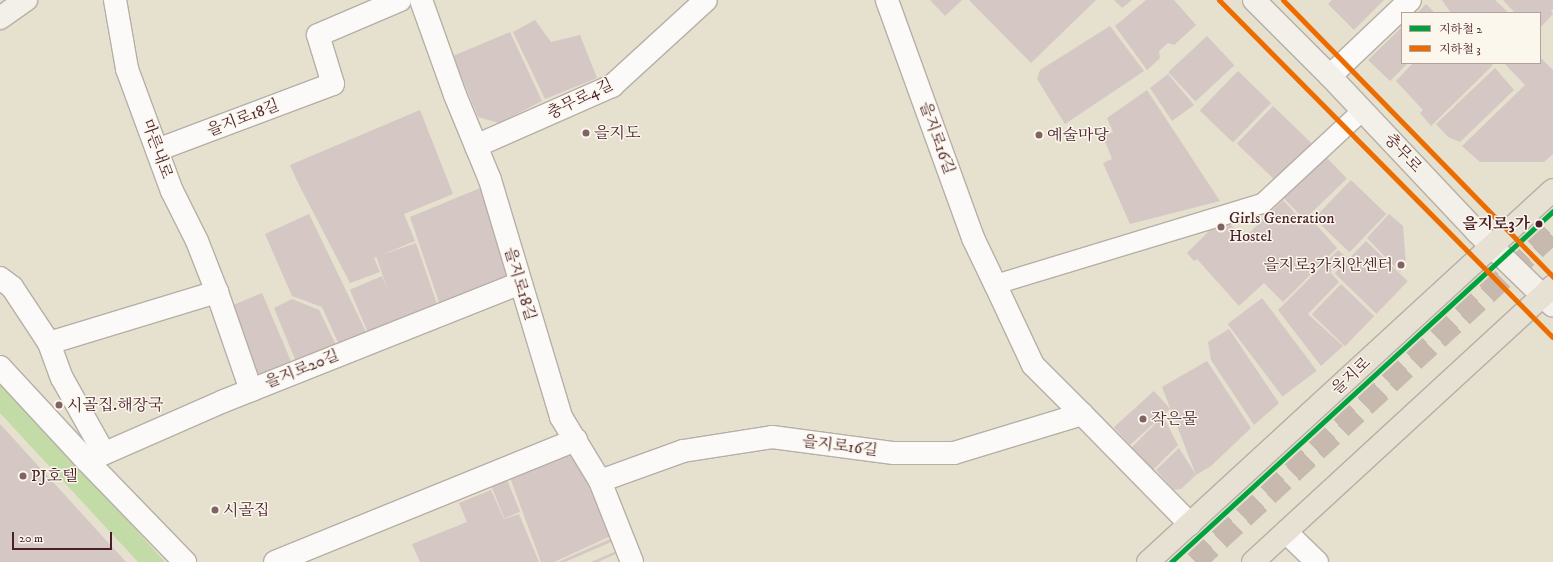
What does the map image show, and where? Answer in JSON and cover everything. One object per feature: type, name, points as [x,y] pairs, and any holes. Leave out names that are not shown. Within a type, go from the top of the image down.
[{"type":"main road","points":[[0,18],[26,0]]},
{"type":"main road","name":"충무로","points":[[1254,0],[1330,76],[1476,231],[1550,296]]},
{"type":"main road","name":"을지로","points":[[1148,562],[1553,190]]},
{"type":"main road","points":[[1253,562],[1550,296]]},
{"type":"street","name":"마른내로","points":[[115,0],[128,69],[172,191],[197,241],[217,292],[251,390]]},
{"type":"street","name":"을지로18길","points":[[157,150],[333,84],[318,36],[400,0]]},
{"type":"street","name":"을지로18길","points":[[421,0],[455,95],[490,180],[561,417],[600,481],[632,562]]},
{"type":"street","name":"충무로4길","points":[[476,146],[612,86],[706,0]]},
{"type":"street","name":"을지로16길","points":[[887,0],[973,238],[1033,365],[1190,524]]},
{"type":"street","points":[[1330,76],[1410,0]]},
{"type":"street","points":[[0,278],[12,287],[49,343],[95,457]]},
{"type":"street","name":"을지로20길","points":[[95,457],[251,390],[520,283]]},
{"type":"street","points":[[49,343],[217,292]]},
{"type":"street","points":[[0,367],[95,457],[185,562]]},
{"type":"street","name":"을지로16길","points":[[600,481],[683,451],[772,437],[894,453],[954,453],[1082,414]]},
{"type":"street","points":[[275,562],[576,440]]},
{"type":"street","points":[[1286,532],[1317,562]]},
{"type":"lane","points":[[995,284],[1262,202],[1362,110]]},
{"type":"green space","points":[[0,382],[64,450],[165,562],[138,562],[0,413]]},
{"type":"building","points":[[930,0],[962,0],[945,16]]},
{"type":"building","points":[[969,0],[1096,0],[1031,63]]},
{"type":"building","points":[[1114,0],[1132,0],[1122,8]]},
{"type":"building","points":[[1146,0],[1174,0],[1196,25],[1174,45],[1168,43],[1159,51],[1160,58],[1147,70],[1115,26]]},
{"type":"building","points":[[1332,0],[1384,0],[1354,30],[1328,4]]},
{"type":"building","points":[[1442,0],[1495,0],[1508,12],[1450,12]]},
{"type":"building","points":[[1503,0],[1553,0],[1553,9],[1551,11],[1553,14],[1541,27],[1541,12],[1514,12]]},
{"type":"building","points":[[1426,4],[1434,12],[1418,12]]},
{"type":"building","points":[[535,20],[551,42],[580,35],[597,78],[545,99],[513,32]]},
{"type":"building","points":[[1110,26],[1144,71],[1065,124],[1037,79],[1040,70]]},
{"type":"building","points":[[1401,28],[1401,64],[1407,64],[1390,81],[1368,60]]},
{"type":"building","points":[[510,32],[542,101],[499,123],[478,117],[453,56]]},
{"type":"building","points":[[1207,36],[1234,65],[1196,101],[1168,72]]},
{"type":"building","points":[[1541,58],[1553,70],[1553,154],[1544,162],[1480,162],[1462,146],[1525,85],[1505,64],[1541,64]]},
{"type":"building","points":[[1412,64],[1493,65],[1431,126],[1420,113],[1423,110],[1396,81]]},
{"type":"building","points":[[1495,68],[1514,90],[1460,142],[1448,137],[1436,124]]},
{"type":"building","points":[[1238,71],[1271,103],[1233,143],[1200,111]]},
{"type":"building","points":[[1168,74],[1194,105],[1172,121],[1150,88]]},
{"type":"building","points":[[1147,90],[1220,201],[1130,224],[1103,163],[1112,159],[1103,136],[1113,132],[1107,118]]},
{"type":"building","points":[[1273,106],[1313,145],[1277,182],[1237,143]]},
{"type":"building","points":[[420,110],[453,194],[404,214],[415,241],[374,258],[380,272],[350,283],[290,165]]},
{"type":"building","points":[[1326,157],[1347,179],[1304,220],[1284,198]]},
{"type":"building","points":[[1351,180],[1386,214],[1349,252],[1314,218]]},
{"type":"building","points":[[485,186],[513,278],[441,308],[410,217]]},
{"type":"building","points":[[1283,200],[1305,224],[1311,219],[1337,248],[1283,302],[1264,283],[1239,306],[1197,259],[1194,261],[1187,253],[1223,217],[1244,238]]},
{"type":"building","points":[[309,214],[368,336],[341,349],[322,307],[292,296],[265,234]]},
{"type":"building","points":[[1389,214],[1403,226],[1406,265],[1400,272],[1367,238]]},
{"type":"building","points":[[1366,241],[1408,281],[1376,314],[1335,273]]},
{"type":"building","points":[[416,243],[439,309],[399,323],[376,257]]},
{"type":"building","points":[[1338,250],[1346,257],[1330,272],[1339,282],[1308,314],[1343,346],[1321,366],[1278,310]]},
{"type":"building","points":[[382,276],[402,324],[370,338],[350,290]]},
{"type":"building","points":[[1341,284],[1374,316],[1345,346],[1312,314]]},
{"type":"building","points":[[262,293],[293,366],[255,380],[231,306]]},
{"type":"building","points":[[1262,298],[1317,371],[1282,397],[1228,324]]},
{"type":"building","points":[[292,299],[319,310],[338,349],[297,364],[274,308]]},
{"type":"building","points":[[1229,329],[1279,403],[1254,425],[1211,360],[1208,342]]},
{"type":"building","points":[[1207,361],[1251,428],[1211,466],[1196,475],[1162,387]]},
{"type":"building","points":[[1154,391],[1170,409],[1130,445],[1114,427]]},
{"type":"building","points":[[1163,416],[1178,445],[1153,470],[1131,448]]},
{"type":"building","name":"PJ호텔","points":[[0,424],[94,527],[126,562],[0,562]]},
{"type":"building","points":[[571,447],[611,536],[554,562],[541,562],[508,472]]},
{"type":"building","points":[[1179,448],[1196,475],[1181,489],[1174,490],[1156,470]]},
{"type":"building","points":[[504,472],[520,512],[504,518],[488,478]]},
{"type":"building","points":[[491,490],[504,519],[519,514],[539,562],[420,562],[412,544],[467,522],[459,503]]},
{"type":"building","points":[[617,536],[618,539],[565,562],[558,562]]},
{"type":"building","points":[[621,549],[622,551],[598,562],[591,562]]},
{"type":"tunnel","points":[[1195,562],[1553,233]]},
{"type":"metro line","name":"3","points":[[1219,0],[1553,337]]},
{"type":"metro line","name":"3","points":[[1283,0],[1553,277]]},
{"type":"metro line","name":"2","points":[[1171,562],[1553,211]]},
{"type":"place","name":"을지도","points":[[586,133]]},
{"type":"place","name":"예술마당","points":[[1039,135]]},
{"type":"place","name":"을지로3가","points":[[1539,224]]},
{"type":"place","name":"Girls Generation Hostel","points":[[1221,227]]},
{"type":"place","name":"을지로3가치안센터","points":[[1401,265]]},
{"type":"place","name":"시골집.해장국","points":[[59,405]]},
{"type":"place","name":"작은물","points":[[1143,419]]},
{"type":"place","name":"PJ호텔","points":[[23,476]]},
{"type":"place","name":"시골집","points":[[215,510]]}]
